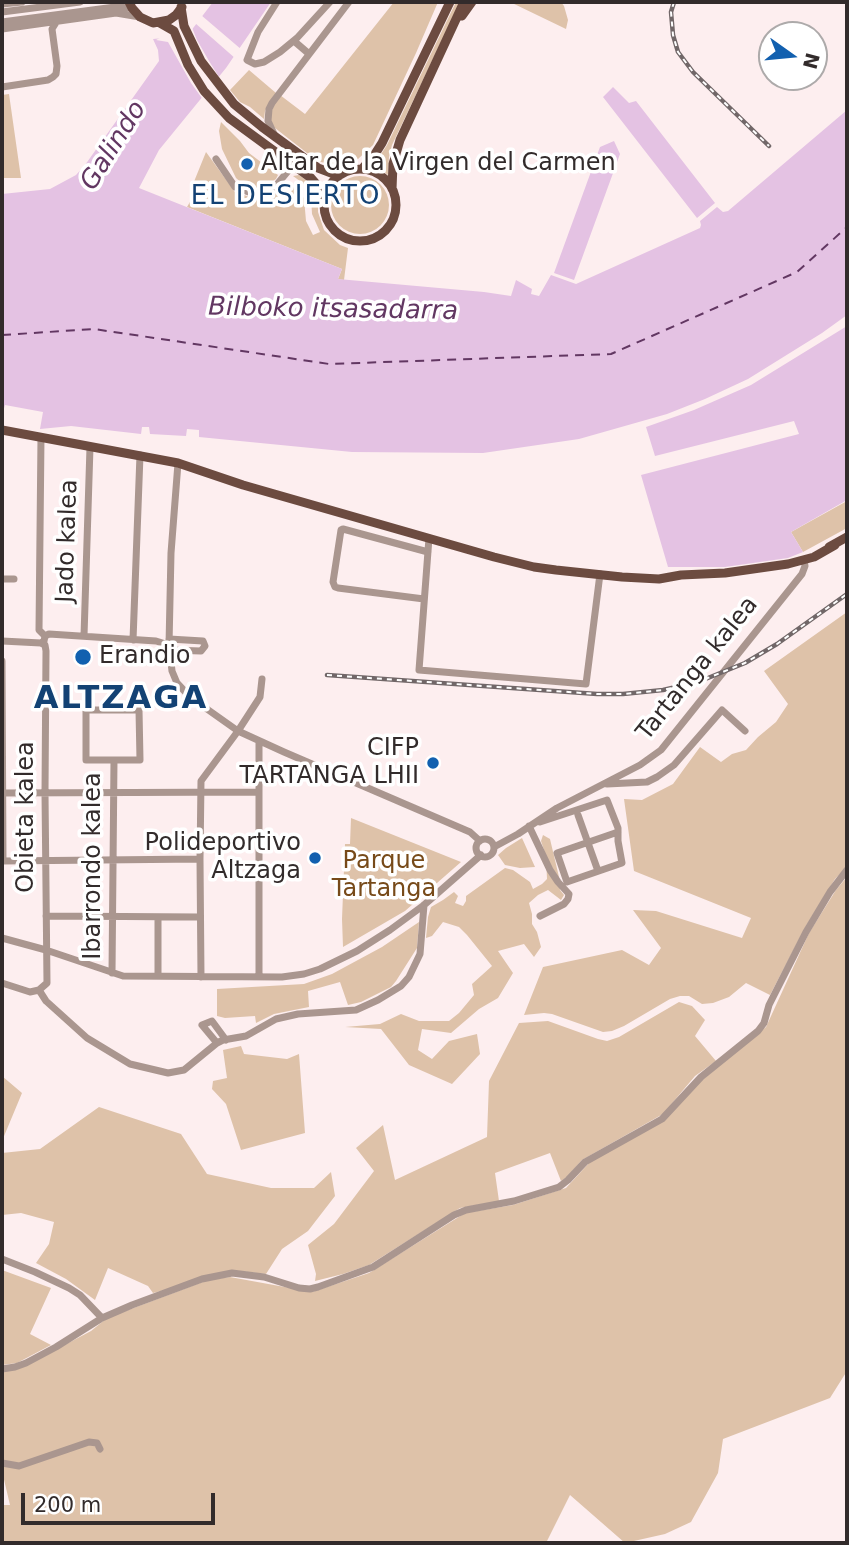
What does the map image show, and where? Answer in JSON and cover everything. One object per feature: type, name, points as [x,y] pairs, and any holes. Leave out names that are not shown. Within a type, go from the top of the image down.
[{"type":"main road","points":[[429,47],[445,2]]},
{"type":"main road","points":[[362,169],[382,143],[450,2]]},
{"type":"main road","points":[[392,189],[374,172],[362,169],[338,176],[325,194],[323,206],[331,228],[351,241],[362,242],[374,239],[391,223],[395,212],[392,189],[395,152],[464,2]]},
{"type":"main road","points":[[439,53],[472,2]]},
{"type":"main road","points":[[130,5],[140,18],[160,23],[174,31],[188,65],[204,91],[229,118],[312,178],[325,194]]},
{"type":"main road","points":[[160,23],[176,15],[182,5]]},
{"type":"main road","points":[[182,5],[184,26],[201,61],[234,104],[318,168],[338,176]]},
{"type":"main road","points":[[2,430],[178,463],[243,485],[534,566],[659,579],[725,573],[804,560],[847,537]]},
{"type":"main road","points":[[775,565],[835,545]]},
{"type":"street","points":[[2,4],[22,2]]},
{"type":"street","points":[[2,12],[80,2]]},
{"type":"street","points":[[277,2],[258,32],[247,60],[255,64],[264,62],[293,41],[330,2]]},
{"type":"street","points":[[275,136],[268,115],[276,97],[349,2]]},
{"type":"street","points":[[2,22],[130,5]]},
{"type":"street","points":[[2,29],[116,13],[140,18]]},
{"type":"street","points":[[2,87],[48,80],[56,74],[52,29],[57,21]]},
{"type":"street","points":[[293,41],[308,53]]},
{"type":"street","points":[[216,159],[235,187],[254,194],[274,188],[293,165]]},
{"type":"street","name":"Obieta kalea","points":[[39,990],[47,983],[46,651],[39,630],[41,439]]},
{"type":"street","name":"Jado kalea","points":[[84,636],[90,447]]},
{"type":"street","points":[[133,640],[140,455]]},
{"type":"street","points":[[2,938],[123,976],[304,974],[357,951],[390,930],[424,905],[481,855],[489,856],[493,852],[494,847],[489,840],[480,841],[470,832],[238,731],[183,691],[174,678],[169,644],[171,554],[178,463]]},
{"type":"street","points":[[424,599],[338,588],[334,585],[343,529],[428,552]]},
{"type":"street","points":[[429,538],[419,670],[586,684],[600,574]]},
{"type":"street","name":"Tartanga kalea","points":[[494,847],[557,808],[640,765],[661,750],[802,574],[804,560]]},
{"type":"street","points":[[2,579],[14,579]]},
{"type":"street","points":[[2,641],[43,640],[49,634],[169,644]]},
{"type":"street","points":[[2,661],[3,860],[200,859]]},
{"type":"street","points":[[201,977],[201,781],[260,697],[262,680]]},
{"type":"street","points":[[86,710],[139,710],[140,760],[114,760],[86,760],[86,710]]},
{"type":"street","points":[[606,783],[611,785],[647,782],[657,777],[674,765],[722,710],[746,731]]},
{"type":"street","points":[[259,741],[259,976]]},
{"type":"street","name":"Ibarrondo kalea","points":[[112,973],[114,760]]},
{"type":"street","points":[[3,793],[258,792]]},
{"type":"street","points":[[540,916],[564,904],[569,894],[550,870],[533,824],[607,800],[618,828],[622,863],[567,883],[557,853],[618,832]]},
{"type":"street","points":[[578,815],[598,871]]},
{"type":"street","points":[[480,841],[477,848],[481,855]]},
{"type":"street","points":[[2,1369],[26,1363],[102,1318],[202,1279],[232,1273],[264,1277],[299,1288],[318,1287],[373,1267],[454,1214],[514,1201],[559,1187],[585,1161],[662,1119],[701,1077],[758,1031],[806,932],[847,870]]},
{"type":"street","points":[[2,984],[30,992],[39,990],[47,1002],[87,1038],[130,1063],[168,1073],[184,1070],[217,1044],[246,1036],[276,1019],[298,1014],[356,1010],[401,986],[409,977],[420,954],[424,905]]},
{"type":"street","points":[[46,916],[200,917]]},
{"type":"street","points":[[158,917],[158,976]]},
{"type":"street","points":[[217,1044],[202,1025],[212,1021],[226,1040]]},
{"type":"street","points":[[2,1259],[69,1288],[80,1295],[102,1318]]},
{"type":"street","points":[[2,1463],[19,1466],[89,1442],[97,1443],[100,1449]]},
{"type":"green space","points":[[394,2],[438,2],[373,145],[352,161],[334,165],[321,162],[275,128],[270,120],[274,105],[280,95],[305,114]]},
{"type":"green space","points":[[456,2],[460,2],[392,145],[388,175],[374,165],[387,145]]},
{"type":"green space","points":[[510,2],[561,2],[568,20],[566,29]]},
{"type":"green space","points":[[249,70],[276,93],[265,111],[264,119],[240,102],[230,90]]},
{"type":"green space","points":[[9,94],[21,178],[2,178],[2,95]]},
{"type":"green space","points":[[221,122],[249,153],[278,175],[276,179],[257,188],[246,187],[236,178],[222,149],[219,131]]},
{"type":"green space","points":[[206,152],[235,192],[253,198],[267,197],[287,181],[304,198],[306,221],[313,235],[320,232],[312,214],[311,196],[304,184],[293,176],[299,175],[310,183],[318,196],[318,212],[324,230],[340,245],[348,248],[344,280],[338,279],[342,269],[187,207],[195,193],[191,189]]},
{"type":"green space","points":[[354,176],[366,176],[381,184],[389,199],[389,211],[381,226],[366,234],[354,234],[339,226],[331,211],[331,199],[339,184]]},
{"type":"green space","points":[[847,501],[847,528],[803,552],[791,532]]},
{"type":"green space","points":[[847,612],[847,867],[835,879],[806,926],[770,995],[746,983],[729,997],[713,1003],[702,1004],[689,996],[680,996],[624,1026],[603,1032],[552,1014],[524,1015],[543,967],[622,950],[649,965],[661,948],[633,910],[656,911],[742,938],[751,918],[634,871],[624,799],[642,800],[673,784],[700,747],[721,762],[732,754],[746,750],[776,722],[788,704],[764,671]]},
{"type":"green space","name":"Parque Tartanga","points":[[351,818],[461,862],[405,911],[343,947],[345,844],[350,844]]},
{"type":"green space","points":[[543,835],[550,839],[560,890],[564,895],[561,900],[548,890],[529,903],[532,924],[541,947],[534,957],[524,944],[498,951],[513,973],[498,998],[479,1009],[451,1033],[422,1029],[418,1050],[432,1059],[449,1041],[477,1034],[480,1054],[452,1084],[409,1065],[381,1029],[345,1027],[380,1024],[401,1014],[419,1021],[449,1021],[459,1013],[474,995],[472,984],[492,966],[459,927],[443,922],[432,936],[426,938],[431,907],[454,892],[458,896],[455,903],[463,906],[466,896],[505,868],[513,870],[530,882],[533,889],[542,884],[547,879],[546,856],[541,841]]},
{"type":"green space","points":[[522,838],[535,867],[505,865],[498,855]]},
{"type":"green space","points":[[847,877],[847,1371],[830,1398],[723,1439],[718,1473],[691,1522],[665,1534],[625,1543],[570,1495],[546,1543],[2,1543],[2,1505],[10,1505],[2,1471],[2,1370],[40,1358],[91,1331],[107,1318],[208,1280],[230,1277],[312,1292],[369,1273],[465,1213],[513,1205],[566,1188],[590,1162],[667,1118],[695,1086],[766,1027],[809,933]]},
{"type":"green space","points":[[419,922],[417,948],[396,981],[391,987],[361,1002],[348,1005],[340,982],[308,991],[309,1007],[274,1014],[256,1023],[255,1016],[217,1016],[217,989],[304,984],[332,974],[382,947]]},
{"type":"green space","points":[[679,1002],[692,1006],[705,1020],[695,1036],[716,1061],[695,1076],[663,1114],[582,1160],[561,1181],[550,1153],[495,1173],[499,1201],[460,1208],[369,1265],[315,1281],[316,1274],[308,1245],[334,1224],[374,1171],[356,1148],[383,1125],[395,1180],[487,1137],[489,1081],[519,1023],[548,1021],[607,1041],[619,1037]]},
{"type":"green space","points":[[241,1046],[244,1054],[287,1059],[299,1054],[305,1133],[241,1150],[226,1104],[212,1089],[213,1081],[227,1078],[223,1050]]},
{"type":"green space","points":[[2,1076],[22,1093],[2,1141]]},
{"type":"green space","points":[[99,1107],[181,1134],[207,1174],[271,1188],[314,1188],[331,1172],[335,1196],[308,1231],[282,1249],[266,1274],[239,1271],[153,1293],[148,1286],[108,1268],[95,1300],[66,1279],[36,1263],[49,1244],[54,1222],[21,1213],[2,1215],[2,1153],[40,1149]]},
{"type":"green space","points":[[2,1270],[51,1288],[30,1334],[51,1345],[17,1363],[2,1365]]},
{"type":"water","points":[[213,2],[271,2],[226,68],[159,150],[139,188],[342,269],[338,279],[511,296],[516,280],[532,289],[531,294],[539,296],[551,275],[576,284],[700,228],[700,221],[717,207],[723,212],[728,211],[847,110],[847,315],[748,379],[667,414],[579,439],[483,453],[352,452],[199,437],[199,430],[187,429],[186,436],[150,434],[149,427],[142,427],[141,434],[71,426],[40,429],[43,412],[5,405],[2,415],[2,194],[50,189],[76,175],[159,61],[153,39],[187,36]]},
{"type":"water","points":[[613,87],[629,103],[636,101],[715,203],[697,218],[603,97]]},
{"type":"water","points":[[614,141],[620,154],[574,280],[554,273],[600,147]]},
{"type":"water","points":[[847,326],[847,500],[791,532],[803,552],[788,558],[725,567],[668,567],[641,475],[799,434],[794,421],[655,456],[646,427],[751,385]]},
{"type":"pier","points":[[201,15],[242,50],[236,59],[195,23]]},
{"type":"pier","points":[[191,25],[221,80],[204,101],[168,42],[156,40],[167,34],[185,32]]},
{"type":"ferry route","points":[[2,335],[94,329],[329,364],[611,354],[797,272],[847,227]]},
{"type":"railway","points":[[674,2],[671,12],[678,52],[693,72],[769,146]]},
{"type":"railway","points":[[327,675],[597,694],[663,690],[698,682],[745,663],[777,644],[847,594]]},
{"type":"place","name":"Altar de la Virgen del Carmen","points":[[247,164]]},
{"type":"place","name":"Erandio","points":[[83,657]]},
{"type":"place","name":"CIFP TARTANGA LHII","points":[[433,763]]},
{"type":"place","name":"Polideportivo Altzaga","points":[[315,858]]},
{"type":"district","name":"EL DESIERTO","points":[[286,197]]},
{"type":"district","name":"ALTZAGA","points":[[121,700]]},
{"type":"water label","name":"Galindo","points":[[114,146]]},
{"type":"water label","name":"Bilboko itsasadarra","points":[[333,310]]}]
